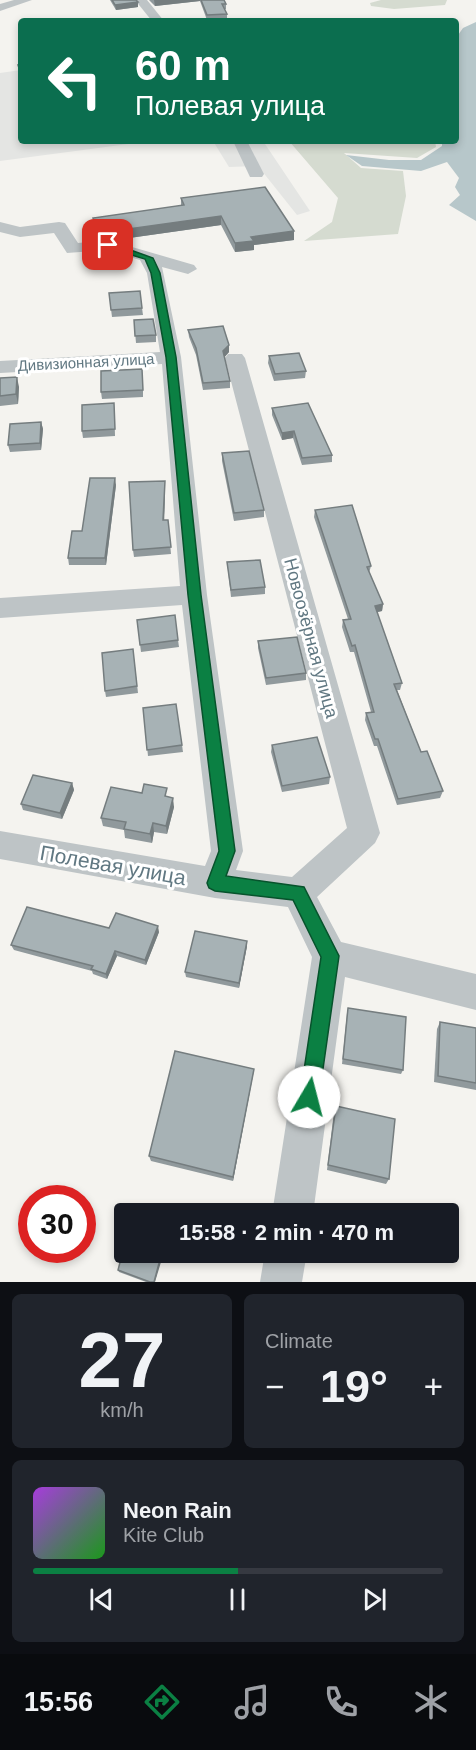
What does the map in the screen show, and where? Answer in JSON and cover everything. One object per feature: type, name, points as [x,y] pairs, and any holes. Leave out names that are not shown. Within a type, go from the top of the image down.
[{"type":"street","points":[[0,8],[26,0]]},
{"type":"street","points":[[141,0],[156,18]]},
{"type":"street","points":[[241,144],[256,174]]},
{"type":"street","points":[[0,227],[20,232],[59,227],[73,249],[108,245],[188,269]]},
{"type":"street","points":[[148,258],[156,273],[171,357],[194,595],[227,851],[215,883]]},
{"type":"street","name":"Дивизионная улица","points":[[0,367],[171,357]]},
{"type":"street","name":"Новоозёрная улица","points":[[235,358],[364,833],[298,893]]},
{"type":"street","points":[[0,608],[194,595]]},
{"type":"street","name":"Полевая улица","points":[[0,845],[215,883],[298,893]]},
{"type":"street","points":[[294,1203],[330,956],[298,893]]},
{"type":"street","points":[[330,956],[476,992]]},
{"type":"street","points":[[281,1282],[284,1263]]},
{"type":"shaded area","points":[[381,0],[447,0],[445,5],[394,9],[371,6],[370,3]]},
{"type":"shaded area","points":[[476,22],[476,221],[449,205],[460,195],[455,187],[459,178],[447,162],[421,171],[362,166],[346,155],[389,160],[421,160],[442,144],[459,144],[459,34],[463,28]]},
{"type":"shaded area","points":[[18,70],[18,144],[128,144],[0,161],[0,73]]},
{"type":"shaded area","points":[[215,144],[265,144],[310,211],[297,215],[258,166],[229,167]]},
{"type":"shaded area","points":[[292,144],[436,144],[436,147],[417,158],[344,153],[361,168],[403,171],[406,196],[398,234],[304,241],[332,222],[338,198]]},
{"type":"building","points":[[112,0],[136,0],[138,2],[115,5]]},
{"type":"building","points":[[201,0],[224,0],[226,4],[222,4],[227,14],[207,15]]},
{"type":"building","points":[[265,187],[294,231],[251,237],[254,241],[235,243],[221,216],[114,231],[98,230],[93,218],[184,205],[181,198]]},
{"type":"building","points":[[140,291],[142,308],[111,310],[109,293]]},
{"type":"building","points":[[153,319],[156,335],[135,336],[134,320]]},
{"type":"building","points":[[223,326],[229,345],[223,351],[230,381],[203,383],[196,348],[188,330]]},
{"type":"building","points":[[299,353],[306,371],[275,374],[269,356]]},
{"type":"building","points":[[142,369],[143,390],[101,392],[101,371]]},
{"type":"building","points":[[17,377],[16,394],[0,396],[0,378]]},
{"type":"building","points":[[114,403],[115,429],[82,431],[82,405]]},
{"type":"building","points":[[308,403],[332,455],[302,458],[294,431],[282,433],[272,408]]},
{"type":"building","points":[[41,422],[40,443],[8,445],[10,424]]},
{"type":"building","points":[[249,451],[264,510],[234,513],[222,453]]},
{"type":"building","points":[[90,478],[115,478],[105,558],[68,558],[72,531],[82,531]]},
{"type":"building","points":[[165,481],[163,520],[168,520],[171,547],[133,550],[129,482]]},
{"type":"building","points":[[352,505],[371,566],[367,567],[383,604],[375,606],[402,683],[394,684],[421,752],[427,751],[443,791],[398,799],[378,739],[375,739],[366,713],[374,712],[355,645],[352,646],[343,620],[351,619],[315,510]]},
{"type":"building","points":[[260,560],[265,587],[231,590],[227,562]]},
{"type":"building","points":[[175,615],[178,640],[140,645],[137,620]]},
{"type":"building","points":[[297,637],[306,673],[266,678],[258,641]]},
{"type":"building","points":[[133,649],[137,686],[105,691],[102,653]]},
{"type":"building","points":[[176,704],[182,745],[147,750],[143,708]]},
{"type":"building","points":[[317,737],[330,777],[282,786],[272,745]]},
{"type":"building","points":[[33,775],[72,783],[60,813],[21,804]]},
{"type":"building","points":[[144,784],[167,788],[165,796],[173,798],[166,826],[153,823],[150,834],[124,829],[126,822],[101,818],[111,787],[142,793]]},
{"type":"building","points":[[27,907],[109,928],[116,913],[158,926],[145,960],[115,951],[106,974],[91,969],[93,966],[11,945]]},
{"type":"building","points":[[195,931],[247,941],[239,983],[185,972]]},
{"type":"building","points":[[348,1008],[406,1017],[403,1070],[343,1059]]},
{"type":"building","points":[[440,1022],[476,1028],[476,1083],[438,1076]]},
{"type":"building","points":[[175,1051],[254,1069],[233,1177],[149,1156]]},
{"type":"building","points":[[336,1106],[395,1119],[389,1179],[328,1165]]},
{"type":"building","points":[[120,1263],[159,1263],[154,1282],[118,1270]]},
{"type":"route","points":[[108,245],[148,258],[156,273],[171,357],[194,595],[227,851],[215,883],[298,893],[330,956],[309,1097]]}]
